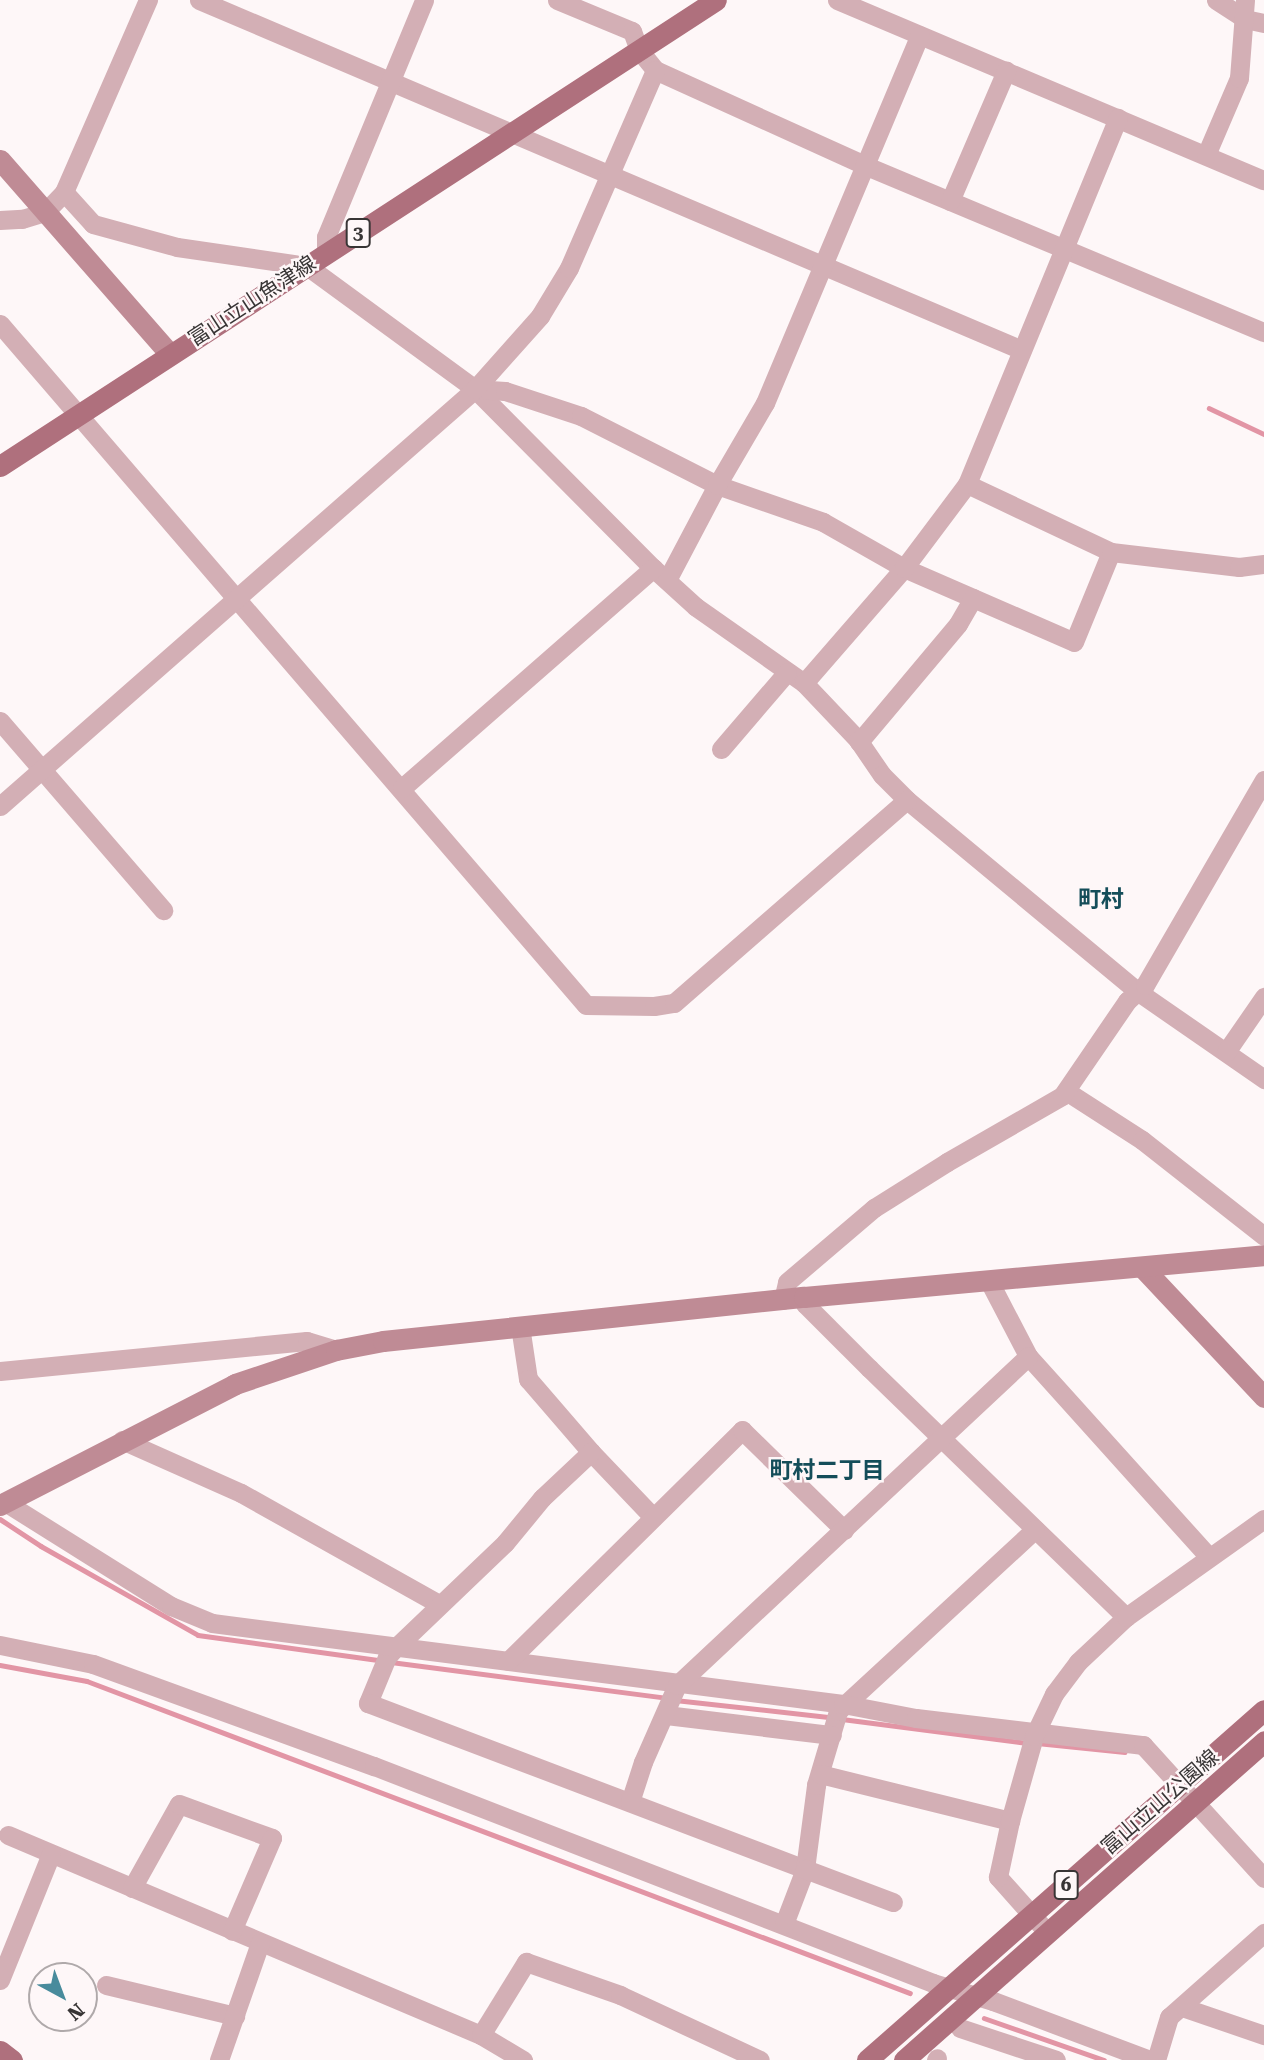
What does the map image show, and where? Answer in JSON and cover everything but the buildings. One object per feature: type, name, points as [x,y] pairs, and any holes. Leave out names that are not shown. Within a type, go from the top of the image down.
[{"type":"main road","name":"富山立山魚津線","points":[[0,466],[716,0]]},
{"type":"main road","name":"富山立山公園線","points":[[867,2060],[1264,1710]]},
{"type":"main road","name":"富山立山公園線","points":[[904,2060],[1264,1741]]},
{"type":"main road","points":[[0,2051],[12,2060]]},
{"type":"street","points":[[0,220],[22,219],[45,212],[64,192],[148,0]]},
{"type":"street","points":[[199,0],[513,132],[607,176],[1022,350]]},
{"type":"street","points":[[326,254],[326,237],[424,0]]},
{"type":"street","points":[[557,0],[632,31],[639,50],[655,70],[864,165],[1264,332]]},
{"type":"street","points":[[837,0],[1264,180]]},
{"type":"street","points":[[1206,155],[1239,78],[1251,14],[1216,0]]},
{"type":"street","points":[[402,788],[660,574],[765,403],[920,35]]},
{"type":"street","points":[[0,806],[475,389],[540,316],[569,268],[655,70]]},
{"type":"street","points":[[950,201],[1006,71]]},
{"type":"street","points":[[804,683],[904,568],[967,484],[1118,118]]},
{"type":"street","points":[[0,160],[170,354]]},
{"type":"street","points":[[64,192],[93,224],[177,247],[307,266],[475,389],[660,574],[729,632],[804,683],[859,742],[882,775],[907,800],[1137,991],[1264,1079]]},
{"type":"street","points":[[0,324],[239,598],[586,1005],[654,1006],[674,1003],[907,800]]},
{"type":"street","points":[[475,389],[505,391],[581,416],[717,485],[823,522],[904,568],[1074,642],[1111,552]]},
{"type":"street","points":[[967,484],[1111,552],[1239,567],[1264,564]]},
{"type":"street","points":[[859,742],[958,624],[973,598]]},
{"type":"street","points":[[721,750],[787,672]]},
{"type":"street","points":[[0,721],[163,910]]},
{"type":"street","points":[[783,1300],[787,1282],[874,1208],[1066,1091],[1137,991],[1145,985],[1264,780]]},
{"type":"street","points":[[1226,1052],[1264,997]]},
{"type":"street","points":[[1066,1091],[1142,1140],[1264,1236]]},
{"type":"street","points":[[3,1504],[122,1440],[235,1384],[336,1350],[383,1341],[520,1326],[1264,1255]]},
{"type":"street","points":[[1143,1268],[1264,1397]]},
{"type":"street","points":[[989,1281],[1028,1356],[1209,1558]]},
{"type":"street","points":[[804,1297],[805,1304],[1035,1530],[1081,1570],[1126,1617]]},
{"type":"street","points":[[520,1326],[528,1379],[591,1452],[653,1517]]},
{"type":"street","points":[[0,1371],[307,1341],[336,1350]]},
{"type":"street","points":[[630,1802],[643,1762],[677,1685],[1028,1356]]},
{"type":"street","points":[[508,1661],[742,1430],[844,1530]]},
{"type":"street","points":[[122,1440],[241,1493],[439,1604]]},
{"type":"street","points":[[591,1452],[542,1498],[505,1543],[387,1657],[368,1703],[893,1902]]},
{"type":"street","points":[[3,1504],[171,1606],[212,1623],[677,1685],[843,1704],[916,1718],[1143,1745],[1264,1878]]},
{"type":"street","points":[[1047,1933],[999,1877],[1010,1821],[1038,1731],[1054,1694],[1078,1662],[1126,1617],[1264,1519]]},
{"type":"street","points":[[784,1924],[804,1869],[820,1774],[843,1704],[1035,1530]]},
{"type":"street","points":[[0,1645],[93,1664],[374,1766],[949,1987],[1150,2060]]},
{"type":"street","points":[[666,1715],[832,1735]]},
{"type":"street","points":[[820,1774],[1010,1821]]},
{"type":"street","points":[[132,1888],[179,1804],[272,1838],[232,1931]]},
{"type":"street","points":[[8,1835],[481,2035],[523,2060]]},
{"type":"street","points":[[0,1980],[51,1854]]},
{"type":"street","points":[[1156,2060],[1169,2017],[1264,1933]]},
{"type":"street","points":[[219,2060],[260,1943]]},
{"type":"street","points":[[481,2035],[526,1962],[620,1995],[760,2060]]},
{"type":"street","points":[[106,1985],[235,2016]]},
{"type":"street","points":[[1182,2007],[1264,2035]]},
{"type":"street","points":[[960,2028],[1056,2060]]},
{"type":"waterway","points":[[1209,408],[1264,434]]},
{"type":"waterway","points":[[0,1519],[41,1546],[198,1635],[379,1660]]},
{"type":"waterway","points":[[391,1662],[667,1698]]},
{"type":"waterway","points":[[0,1665],[87,1681],[910,1993]]},
{"type":"waterway","points":[[675,1700],[830,1717]]},
{"type":"waterway","points":[[842,1719],[1028,1743]]},
{"type":"waterway","points":[[1037,1743],[1125,1752]]},
{"type":"waterway","points":[[984,2018],[1104,2060]]},
{"type":"district","name":"町村","points":[[1101,900]]},
{"type":"district","name":"町村二丁目","points":[[827,1471]]}]
